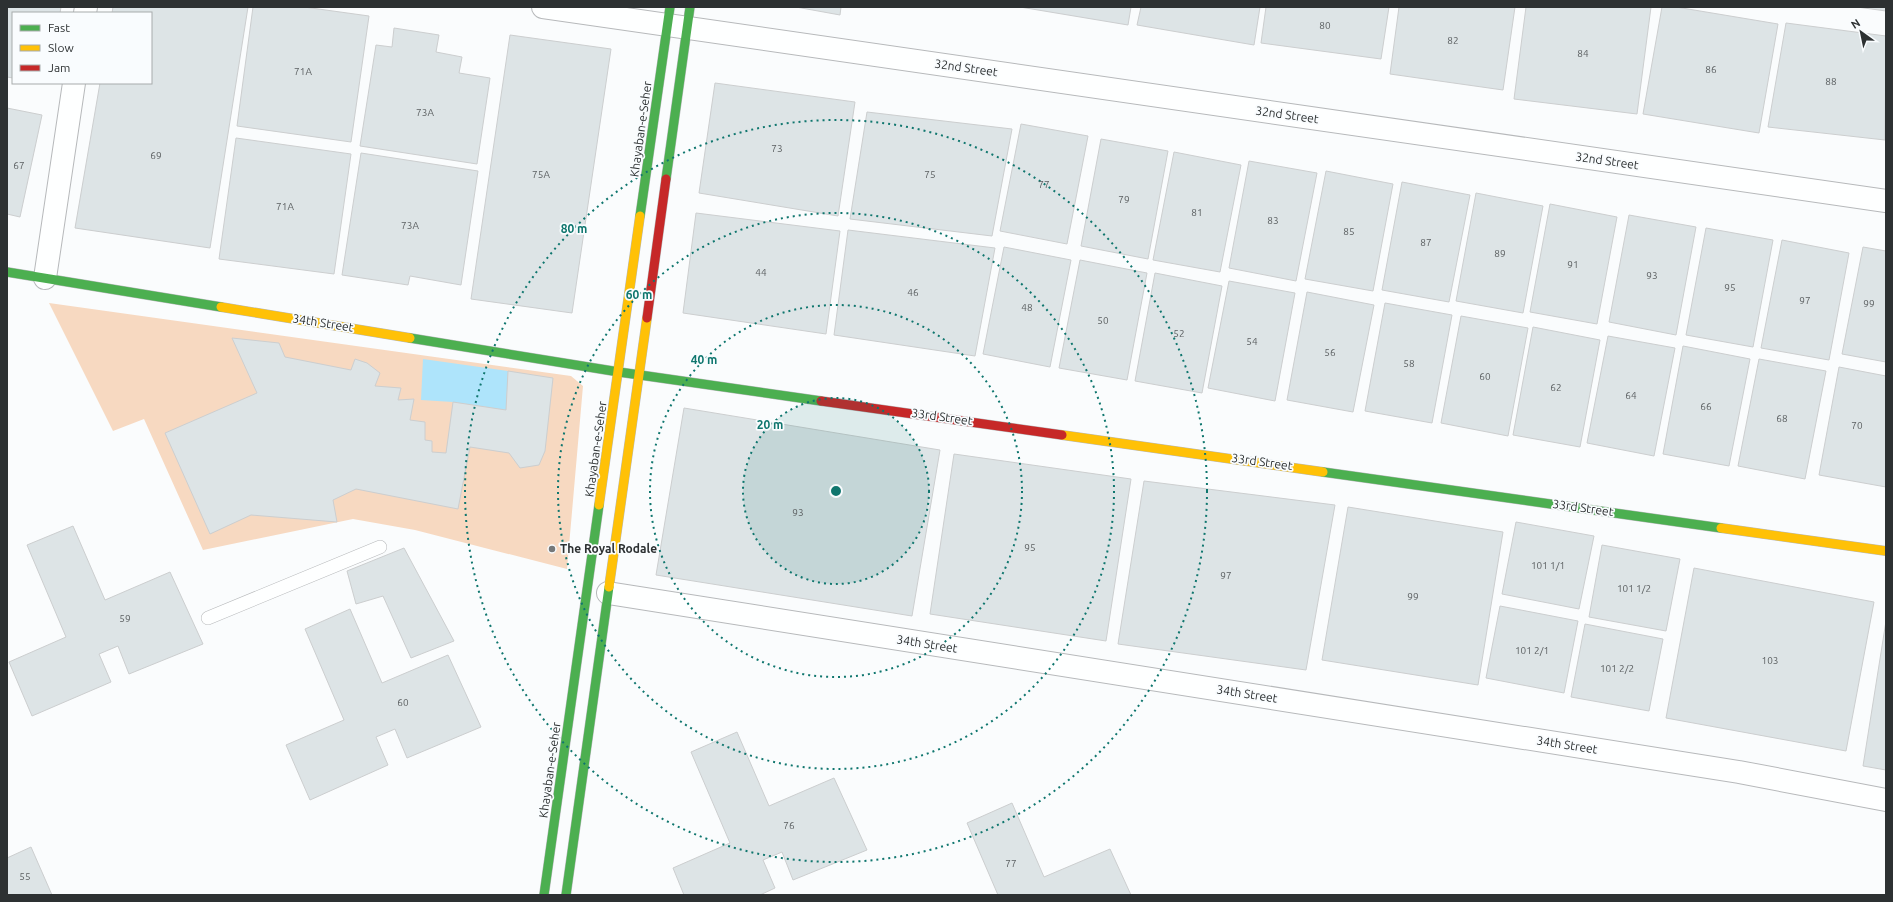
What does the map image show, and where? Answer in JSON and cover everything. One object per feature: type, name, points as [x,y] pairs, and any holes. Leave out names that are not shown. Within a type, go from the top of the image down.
[{"type":"street","points":[[543,7],[675,20]]},
{"type":"street","name":"Khayaban-e-Seher","points":[[544,895],[619,372],[675,20],[690,7]]},
{"type":"street","name":"Khayaban-e-Seher","points":[[566,895],[639,374],[675,20]]},
{"type":"street","name":"32nd Street","points":[[675,20],[1886,201]]},
{"type":"street","points":[[45,278],[74,84]]},
{"type":"street","name":"34th Street","points":[[7,272],[619,372],[639,374]]},
{"type":"street","name":"33rd Street","points":[[639,374],[1886,551]]},
{"type":"street","name":"34th Street","points":[[608,593],[1739,772],[1886,800]]},
{"type":"lane","points":[[208,618],[380,548]]},
{"type":"shaded area","points":[[49,303],[571,376],[583,386],[567,569],[415,530],[353,519],[203,550],[144,419],[113,431]]},
{"type":"water","points":[[423,359],[508,371],[506,410],[453,402],[421,400]]},
{"type":"building","points":[[7,7],[61,7],[60,12],[12,12],[12,78],[7,77]]},
{"type":"building","points":[[113,7],[248,7],[210,248],[75,228],[100,84],[152,84],[152,12],[112,12]]},
{"type":"building","points":[[253,7],[304,7],[369,16],[351,142],[237,126]]},
{"type":"building","points":[[796,7],[841,7],[840,15]]},
{"type":"building","points":[[1020,7],[1131,7],[1128,25]]},
{"type":"building","points":[[1141,7],[1260,7],[1254,45],[1137,25]]},
{"type":"building","points":[[1266,7],[1389,7],[1381,59],[1261,43]]},
{"type":"building","points":[[1399,7],[1515,7],[1503,90],[1390,74]]},
{"type":"building","points":[[1526,7],[1651,7],[1637,114],[1514,99]]},
{"type":"building","points":[[1662,7],[1676,7],[1778,24],[1759,133],[1643,114]]},
{"type":"building","points":[[1857,7],[1886,7],[1886,11]]},
{"type":"building","points":[[1786,23],[1886,36],[1885,140],[1768,127]]},
{"type":"building","points":[[394,28],[439,35],[436,52],[462,57],[459,73],[490,78],[477,164],[360,146],[376,45],[392,47]]},
{"type":"building","points":[[510,35],[611,49],[572,313],[471,299]]},
{"type":"building","points":[[715,83],[855,102],[838,216],[699,193]]},
{"type":"building","points":[[7,108],[42,115],[20,217],[7,214]]},
{"type":"building","points":[[867,112],[1012,129],[992,236],[850,219]]},
{"type":"building","points":[[1021,124],[1088,136],[1067,244],[1000,231]]},
{"type":"building","points":[[236,138],[351,154],[334,274],[219,259]]},
{"type":"building","points":[[1101,139],[1168,151],[1148,259],[1081,246]]},
{"type":"building","points":[[1174,152],[1241,165],[1220,272],[1153,260]]},
{"type":"building","points":[[361,153],[478,171],[461,285],[410,276],[408,285],[342,275]]},
{"type":"building","points":[[1249,161],[1317,173],[1296,281],[1229,268]]},
{"type":"building","points":[[1326,171],[1393,184],[1373,291],[1305,279]]},
{"type":"building","points":[[1402,182],[1470,195],[1449,302],[1382,290]]},
{"type":"building","points":[[1476,193],[1543,206],[1523,313],[1456,301]]},
{"type":"building","points":[[1550,204],[1617,217],[1597,324],[1530,312]]},
{"type":"building","points":[[696,213],[840,231],[826,334],[683,313]]},
{"type":"building","points":[[1629,215],[1696,227],[1676,335],[1609,322]]},
{"type":"building","points":[[1706,228],[1773,240],[1753,347],[1686,335]]},
{"type":"building","points":[[848,230],[995,248],[975,356],[834,335]]},
{"type":"building","points":[[1782,240],[1849,253],[1829,360],[1761,348]]},
{"type":"building","points":[[1004,247],[1071,260],[1050,367],[983,354]]},
{"type":"building","points":[[1863,247],[1886,251],[1886,362],[1842,354]]},
{"type":"building","points":[[1080,260],[1147,273],[1127,380],[1059,368]]},
{"type":"building","points":[[1155,273],[1222,286],[1202,393],[1135,381]]},
{"type":"building","points":[[1229,281],[1295,293],[1275,401],[1208,388]]},
{"type":"building","points":[[1307,292],[1374,305],[1353,412],[1287,400]]},
{"type":"building","points":[[1385,303],[1452,315],[1432,423],[1365,411]]},
{"type":"building","points":[[1461,316],[1528,328],[1508,436],[1441,423]]},
{"type":"building","points":[[1533,327],[1600,340],[1580,447],[1513,435]]},
{"type":"building","points":[[1608,336],[1675,348],[1654,456],[1587,443]]},
{"type":"building","points":[[232,338],[279,343],[285,357],[351,370],[355,359],[367,363],[380,373],[375,386],[401,388],[398,400],[414,399],[410,420],[425,422],[425,440],[432,441],[432,452],[446,453],[453,402],[506,410],[508,371],[553,378],[545,451],[539,465],[520,468],[509,453],[470,447],[458,509],[356,489],[333,500],[337,522],[251,515],[210,534],[165,433],[257,393]]},
{"type":"building","points":[[1683,346],[1750,359],[1729,466],[1663,454]]},
{"type":"building","points":[[1759,359],[1826,371],[1805,479],[1738,466]]},
{"type":"building","points":[[1839,367],[1886,376],[1886,487],[1819,475]]},
{"type":"building","points":[[684,408],[940,450],[912,616],[656,575]]},
{"type":"building","points":[[954,454],[1131,479],[1106,641],[930,614]]},
{"type":"building","points":[[1144,481],[1335,505],[1306,670],[1118,644]]},
{"type":"building","points":[[1348,507],[1503,532],[1478,685],[1322,660]]},
{"type":"building","points":[[1516,522],[1594,536],[1579,609],[1502,594]]},
{"type":"building","points":[[73,526],[105,600],[170,572],[203,644],[129,674],[118,646],[99,654],[111,682],[32,716],[9,662],[66,637],[27,545]]},
{"type":"building","points":[[1602,545],[1680,559],[1666,631],[1589,617]]},
{"type":"building","points":[[404,548],[454,641],[411,658],[383,596],[356,604],[347,571]]},
{"type":"building","points":[[1694,568],[1874,602],[1846,751],[1666,718]]},
{"type":"building","points":[[1500,606],[1578,621],[1564,693],[1486,678]]},
{"type":"building","points":[[350,609],[382,683],[448,655],[481,727],[407,758],[395,729],[376,737],[388,765],[310,800],[286,745],[344,720],[305,629]]},
{"type":"building","points":[[1886,621],[1886,770],[1863,766]]},
{"type":"building","points":[[1585,624],[1663,639],[1649,711],[1571,697]]},
{"type":"building","points":[[737,732],[769,806],[834,778],[867,850],[793,880],[782,852],[763,860],[775,888],[760,895],[684,895],[673,868],[730,843],[691,752]]},
{"type":"building","points":[[1012,803],[1044,877],[1110,849],[1131,895],[998,895],[967,823]]},
{"type":"building","points":[[31,847],[52,895],[7,895],[7,858]]},
{"type":"traffic: fast","points":[[640,216],[670,7]]},
{"type":"traffic: fast","points":[[666,179],[690,7]]},
{"type":"traffic: fast","points":[[7,272],[221,307]]},
{"type":"traffic: fast","points":[[410,338],[619,372],[821,401]]},
{"type":"traffic: fast","points":[[1323,472],[1721,528]]},
{"type":"traffic: fast","points":[[544,895],[599,505]]},
{"type":"traffic: fast","points":[[566,895],[609,587]]},
{"type":"traffic: slow","points":[[599,505],[640,216]]},
{"type":"traffic: slow","points":[[221,307],[410,338]]},
{"type":"traffic: slow","points":[[609,587],[647,318]]},
{"type":"traffic: slow","points":[[1062,435],[1323,472]]},
{"type":"traffic: slow","points":[[1721,528],[1886,551]]},
{"type":"traffic: jam","points":[[647,318],[666,179]]},
{"type":"traffic: jam","points":[[821,401],[1062,435]]},
{"type":"place","name":"The Royal Rodale","points":[[552,549]]}]
